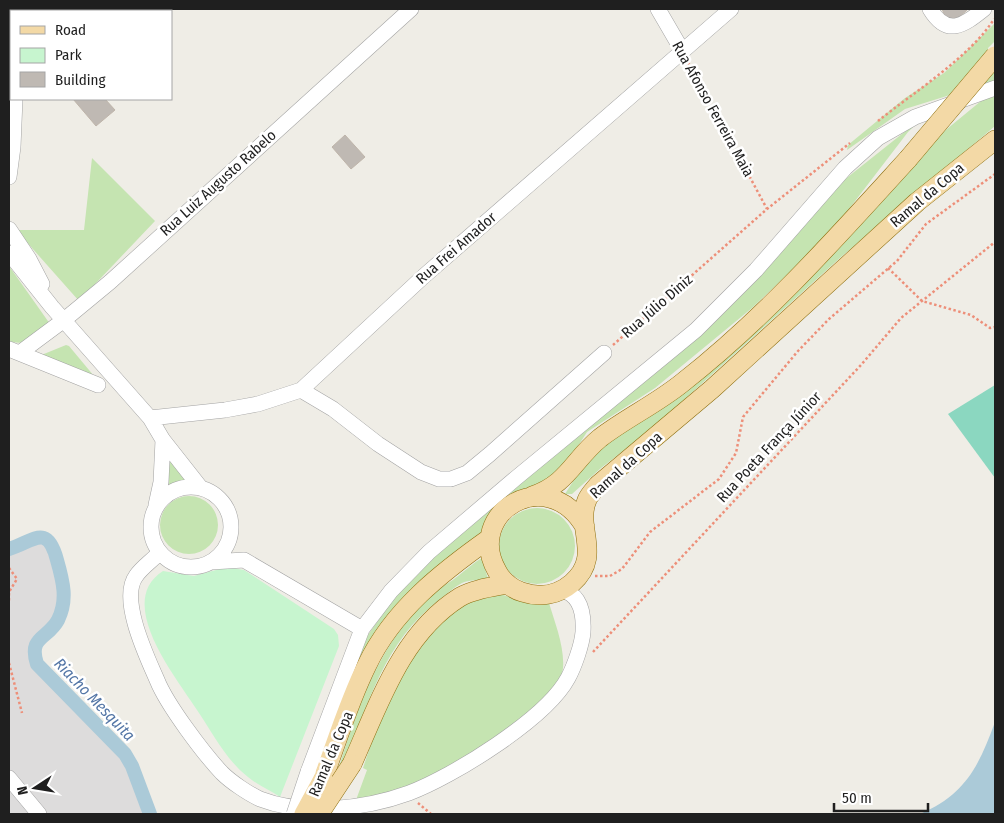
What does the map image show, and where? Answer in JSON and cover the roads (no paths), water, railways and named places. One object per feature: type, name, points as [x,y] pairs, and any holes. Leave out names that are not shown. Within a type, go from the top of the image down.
[{"type":"main road","name":"Ramal da Copa","points":[[528,497],[553,487],[564,478],[599,439],[680,384],[751,324],[806,271],[908,159],[995,56]]},
{"type":"main road","name":"Ramal da Copa","points":[[561,590],[573,582],[582,570],[587,556],[586,500],[598,485],[712,389],[917,202],[995,140]]},
{"type":"main road","points":[[561,590],[548,595],[520,592],[508,584],[492,564],[490,538],[497,505],[528,497],[543,496],[557,499],[574,511],[585,527]]},
{"type":"main road","name":"Ramal da Copa","points":[[304,814],[316,775],[367,665],[384,635],[423,589],[490,538]]},
{"type":"main road","name":"Ramal da Copa","points":[[319,814],[352,764],[386,684],[407,649],[437,616],[460,597],[479,589],[508,584]]},
{"type":"street","name":"Rua Luiz Augusto Rabelo","points":[[15,351],[64,320],[411,9]]},
{"type":"street","name":"Rua Afonso Ferreira Maia","points":[[658,9],[683,52]]},
{"type":"street","name":"Rua Frei Amador","points":[[150,418],[258,404],[301,390],[424,276],[731,9]]},
{"type":"street","points":[[933,14],[946,26],[956,26],[967,22],[984,9]]},
{"type":"street","points":[[294,814],[316,775],[362,628],[391,591],[429,552],[497,505],[696,330],[756,270],[845,168],[878,138],[915,117],[995,88]]},
{"type":"street","points":[[9,177],[13,147],[15,100]]},
{"type":"street","points":[[9,229],[29,259],[52,306]]},
{"type":"street","points":[[9,253],[52,306],[150,418],[164,440],[200,487]]},
{"type":"street","points":[[15,351],[98,385]]},
{"type":"street","points":[[301,390],[332,409],[378,444],[421,472],[439,479],[451,480],[467,473],[490,454],[604,352]]},
{"type":"street","points":[[164,440],[161,482],[151,522],[152,535],[160,552],[174,564],[187,567],[200,566],[211,562],[244,560],[362,628]]},
{"type":"street","points":[[154,510],[162,499],[173,490],[186,486],[200,487],[213,493],[223,502],[229,514],[231,528],[244,560]]},
{"type":"street","points":[[211,562],[222,553],[229,541],[231,528]]},
{"type":"street","points":[[160,552],[135,577],[130,593],[141,643],[158,684],[188,729],[223,774],[259,798],[291,807],[324,810],[408,793],[443,778],[499,742],[535,714],[553,698],[568,678],[582,643],[584,620],[577,598],[570,592],[561,590]]},
{"type":"street","points":[[9,778],[39,814]]},
{"type":"water","points":[[995,722],[995,814],[920,814],[948,798],[968,777],[983,752]]},
{"type":"waterway","name":"Riacho Mesquita","points":[[9,549],[38,538],[44,538],[49,541],[53,548],[63,583],[64,598],[58,620],[37,643],[35,648],[37,664],[125,754],[132,766],[150,814]]}]
